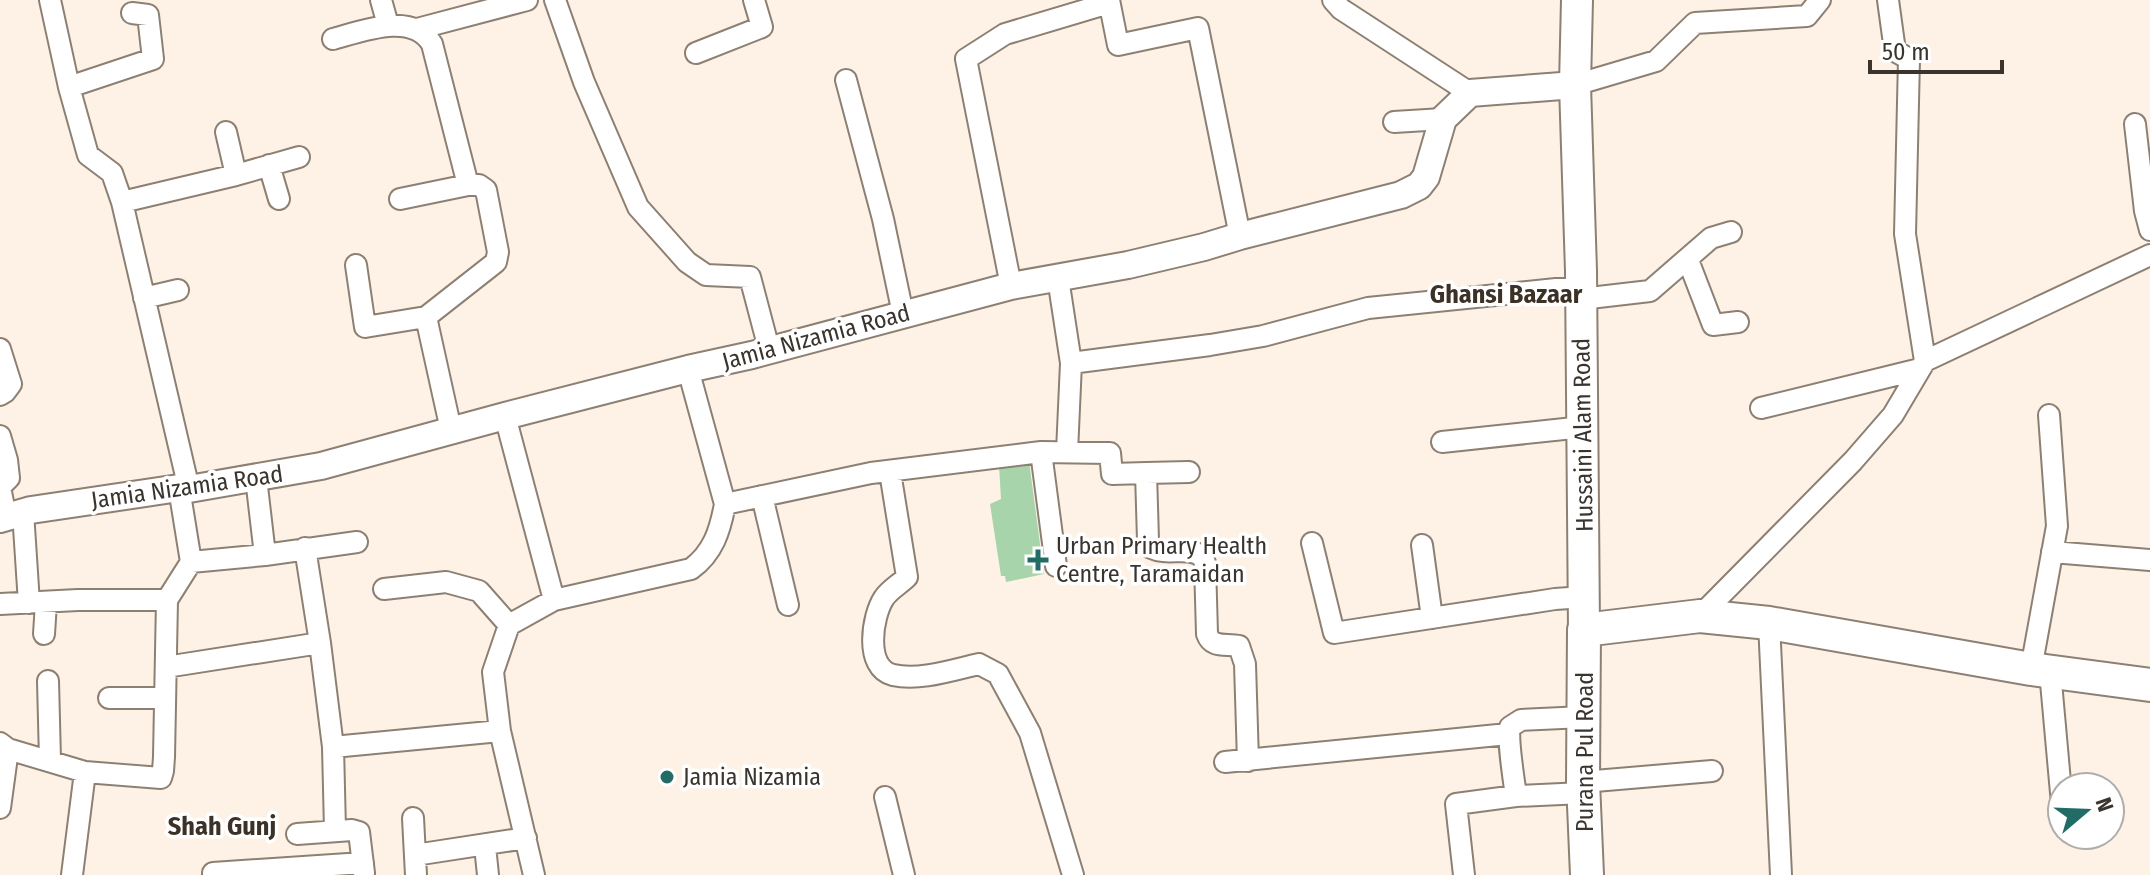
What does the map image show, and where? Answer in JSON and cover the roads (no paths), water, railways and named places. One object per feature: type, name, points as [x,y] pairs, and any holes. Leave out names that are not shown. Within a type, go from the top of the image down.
[{"type":"main road","name":"Hussaini Alam Road","points":[[1577,0],[1575,85],[1581,285],[1584,630]]},
{"type":"main road","points":[[1584,630],[1700,616],[1769,623],[2041,670],[2149,678]]},
{"type":"main road","name":"Purana Pul Road","points":[[1584,630],[1583,787],[1587,875]]},
{"type":"street","points":[[0,808],[4,746],[85,772],[161,778],[167,600],[191,562],[184,488],[122,202],[112,173],[88,155],[50,0]]},
{"type":"street","points":[[381,0],[388,25]]},
{"type":"street","points":[[333,39],[388,25],[417,29],[527,0]]},
{"type":"street","points":[[555,0],[584,82],[638,207],[687,262],[706,275],[750,277],[769,349]]},
{"type":"street","points":[[696,53],[762,27],[754,0]]},
{"type":"street","points":[[1333,0],[1341,9],[1470,93],[1575,85],[1656,61],[1695,23],[1807,16],[1820,0]]},
{"type":"street","points":[[1700,616],[1853,461],[1893,415],[1922,365],[1905,234],[1909,59],[1895,51],[1888,0]]},
{"type":"street","points":[[1011,286],[966,59],[1005,34],[1109,2],[1118,45],[1198,28],[1240,236]]},
{"type":"street","points":[[69,87],[153,59],[148,15],[132,13]]},
{"type":"street","points":[[417,29],[427,35],[432,44],[468,185]]},
{"type":"street","points":[[846,80],[883,219],[903,314]]},
{"type":"street","name":"Jamia Nizamia Road","points":[[10,516],[31,510],[321,466],[1011,286],[1204,247],[1401,195],[1419,186],[1426,177],[1443,119],[1470,93]]},
{"type":"street","points":[[1394,122],[1443,119]]},
{"type":"street","points":[[2135,124],[2150,230]]},
{"type":"street","points":[[226,132],[236,175]]},
{"type":"street","points":[[122,202],[299,157]]},
{"type":"street","points":[[269,165],[279,199]]},
{"type":"street","points":[[356,265],[365,327],[426,317],[496,262],[498,252],[486,190],[479,185],[400,199]]},
{"type":"street","points":[[1071,363],[1263,336],[1368,308],[1572,289],[1581,285],[1650,291],[1711,238],[1731,232]]},
{"type":"street","points":[[1761,408],[1922,365],[2150,255]]},
{"type":"street","points":[[1688,260],[1713,325],[1738,322]]},
{"type":"street","points":[[1058,278],[1071,363],[1067,452]]},
{"type":"street","points":[[144,298],[178,290]]},
{"type":"street","points":[[426,317],[451,430]]},
{"type":"street","points":[[0,349],[11,384],[0,395]]},
{"type":"street","points":[[534,875],[500,731],[493,672],[509,625],[554,600],[691,569],[712,548],[721,527],[725,504],[688,369]]},
{"type":"street","points":[[2049,415],[2057,526],[2041,670],[2057,771]]},
{"type":"street","points":[[505,416],[554,600]]},
{"type":"street","points":[[1442,442],[1583,427]]},
{"type":"street","points":[[0,436],[9,478],[0,487],[38,603],[44,634]]},
{"type":"street","points":[[725,504],[871,473],[1041,452],[1110,453],[1112,474],[1189,472]]},
{"type":"street","points":[[1041,452],[1056,566]]},
{"type":"street","points":[[890,472],[907,577],[885,595],[879,609],[872,649],[879,666],[888,674],[922,676],[979,664],[998,674],[1030,733],[1073,875]]},
{"type":"street","points":[[1146,473],[1148,540],[1151,548],[1157,551],[1189,551],[1202,556],[1205,563],[1209,640],[1214,644],[1239,646],[1245,664],[1248,761]]},
{"type":"street","points":[[256,478],[265,555]]},
{"type":"street","points":[[762,496],[788,605]]},
{"type":"street","points":[[191,562],[357,542]]},
{"type":"street","points":[[1312,543],[1334,633],[1584,597]]},
{"type":"street","points":[[1422,545],[1432,618]]},
{"type":"street","points":[[305,548],[333,747],[335,830]]},
{"type":"street","points":[[2052,552],[2150,560]]},
{"type":"street","points":[[384,589],[446,582],[479,591],[509,625]]},
{"type":"street","points":[[0,604],[167,600]]},
{"type":"street","points":[[1769,623],[1781,875]]},
{"type":"street","points":[[166,667],[320,643]]},
{"type":"street","points":[[48,681],[50,760]]},
{"type":"street","points":[[109,698],[164,698]]},
{"type":"street","points":[[1516,796],[1508,734],[1510,727],[1521,720],[1584,717]]},
{"type":"street","points":[[333,747],[500,731]]},
{"type":"street","points":[[1225,762],[1508,734]]},
{"type":"street","points":[[1464,875],[1456,804],[1712,771]]},
{"type":"street","points":[[72,875],[85,772]]},
{"type":"street","points":[[885,797],[904,875]]},
{"type":"street","points":[[413,818],[416,865],[526,838]]},
{"type":"street","points":[[213,873],[363,869],[359,832],[335,830],[297,834]]},
{"type":"street","points":[[485,846],[488,875]]},
{"type":"place","name":"Urban Primary Health Centre, Taramaidan","points":[[1038,560]]},
{"type":"place","name":"Jamia Nizamia","points":[[667,777]]},
{"type":"district","name":"Ghansi Bazaar","points":[[1506,294]]},
{"type":"district","name":"Shah Gunj","points":[[222,826]]}]
